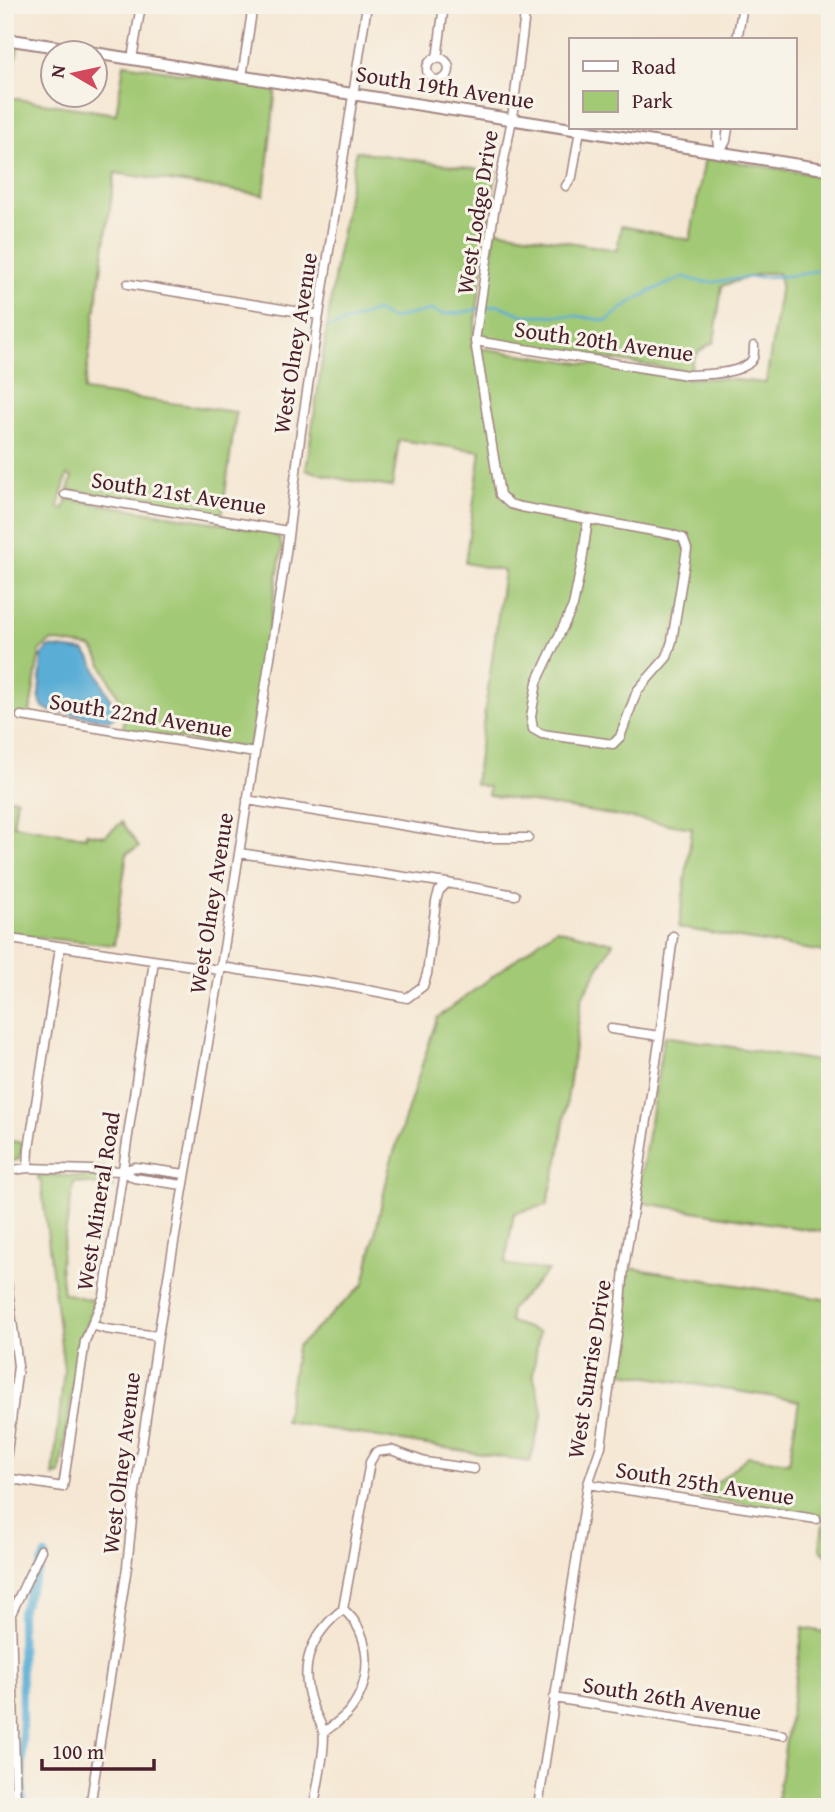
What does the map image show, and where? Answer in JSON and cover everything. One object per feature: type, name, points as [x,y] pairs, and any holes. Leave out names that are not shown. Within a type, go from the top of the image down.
[{"type":"street","points":[[132,59],[141,5]]},
{"type":"street","points":[[242,77],[253,5]]},
{"type":"street","name":"West Olney Avenue","points":[[90,1807],[127,1567],[134,1499],[158,1336],[255,752],[367,5]]},
{"type":"street","points":[[438,59],[444,5]]},
{"type":"street","name":"West Lodge Drive","points":[[526,5],[512,119],[494,212],[475,341],[500,495],[510,504],[521,507],[588,519],[683,538],[687,549],[667,657],[637,691],[620,737],[613,744],[542,734],[533,729],[531,717],[537,682],[573,606],[588,519]]},
{"type":"street","points":[[737,38],[743,5]]},
{"type":"street","name":"South 19th Avenue","points":[[5,39],[38,44]]},
{"type":"street","name":"South 19th Avenue","points":[[108,55],[569,128]]},
{"type":"street","points":[[566,186],[572,177],[580,130]]},
{"type":"street","name":"South 19th Avenue","points":[[580,130],[830,170]]},
{"type":"street","points":[[718,130],[719,153]]},
{"type":"street","points":[[719,153],[726,141],[728,130]]},
{"type":"street","points":[[128,284],[319,315]]},
{"type":"street","name":"South 20th Avenue","points":[[475,341],[687,375],[732,371],[753,358],[754,346]]},
{"type":"street","name":"South 21st Avenue","points":[[65,494],[288,531]]},
{"type":"street","name":"South 22nd Avenue","points":[[21,716],[255,752]]},
{"type":"street","points":[[247,800],[480,838],[528,838]]},
{"type":"street","points":[[239,853],[515,895]]},
{"type":"street","points":[[17,940],[362,988],[407,998],[423,986],[427,974],[436,901],[439,891],[447,883]]},
{"type":"street","name":"West Sunrise Drive","points":[[538,1807],[589,1484],[601,1446],[624,1268],[673,936]]},
{"type":"street","points":[[29,1168],[29,1149],[60,947]]},
{"type":"street","name":"West Mineral Road","points":[[5,1478],[63,1487],[85,1341],[104,1296],[154,961]]},
{"type":"street","points":[[611,1029],[660,1036]]},
{"type":"street","points":[[5,1171],[29,1168],[123,1171],[135,1167],[185,1174]]},
{"type":"street","points":[[149,1180],[151,1169]]},
{"type":"street","points":[[123,1171],[134,1178],[183,1185]]},
{"type":"street","points":[[5,1267],[18,1366],[5,1468]]},
{"type":"street","points":[[92,1325],[158,1336]]},
{"type":"street","points":[[314,1807],[324,1732],[306,1685],[307,1663],[315,1637],[324,1625],[343,1609],[370,1461],[376,1452],[391,1450],[425,1462],[474,1469]]},
{"type":"street","name":"South 25th Avenue","points":[[589,1484],[816,1519]]},
{"type":"street","points":[[16,1807],[11,1614],[41,1550]]},
{"type":"street","points":[[324,1732],[349,1712],[364,1687],[367,1655],[364,1639],[343,1609]]},
{"type":"street","name":"South 26th Avenue","points":[[554,1698],[783,1735]]},
{"type":"green space","points":[[5,46],[18,47],[10,98],[38,102],[38,108],[76,108],[116,114],[124,64],[276,88],[264,195],[115,173],[84,391],[236,412],[222,517],[68,490],[72,477],[67,475],[58,507],[64,509],[67,499],[268,531],[279,538],[282,548],[250,746],[240,748],[123,730],[125,710],[95,651],[90,647],[51,641],[40,650],[29,718],[5,715]]},
{"type":"green space","points":[[356,151],[496,172],[472,347],[689,379],[719,378],[766,382],[781,284],[778,273],[762,273],[722,286],[714,342],[698,353],[690,372],[479,339],[495,230],[617,250],[621,226],[690,240],[705,157],[830,177],[830,953],[679,928],[692,828],[488,795],[489,787],[475,784],[504,571],[465,563],[481,451],[399,440],[392,487],[306,470]]},
{"type":"green space","points":[[5,797],[17,799],[13,825],[86,837],[86,833],[105,836],[122,822],[139,847],[127,853],[114,945],[22,936],[5,931]]},
{"type":"green space","points":[[556,929],[613,943],[582,997],[559,1156],[547,1205],[514,1213],[505,1264],[548,1271],[510,1310],[510,1322],[539,1332],[533,1374],[543,1412],[530,1462],[285,1422],[297,1347],[364,1284],[390,1165],[437,1018]]},
{"type":"green space","points":[[664,1036],[830,1063],[830,1233],[637,1202]]},
{"type":"green space","points":[[5,1140],[23,1143],[19,1159],[5,1164]]},
{"type":"green space","points":[[38,1176],[105,1178],[113,1187],[74,1182],[60,1264],[63,1293],[95,1301],[80,1340],[60,1474],[53,1476],[64,1370],[41,1181],[38,1179]]},
{"type":"green space","points":[[625,1267],[830,1300],[830,1559],[820,1549],[824,1516],[701,1497],[748,1456],[789,1462],[799,1401],[617,1372],[626,1319]]},
{"type":"green space","points":[[803,1628],[830,1633],[830,1807],[776,1807]]},
{"type":"water","points":[[49,647],[84,651],[90,657],[114,707],[115,717],[108,720],[50,711],[42,706],[39,696],[42,656]]},
{"type":"waterway","points":[[330,328],[376,311],[391,319],[431,310],[442,314],[459,313],[499,305],[523,315],[577,316],[607,321],[644,295],[685,277],[715,282],[788,276],[809,273],[830,264]]},
{"type":"waterway","points":[[23,1807],[21,1612],[45,1555]]}]
